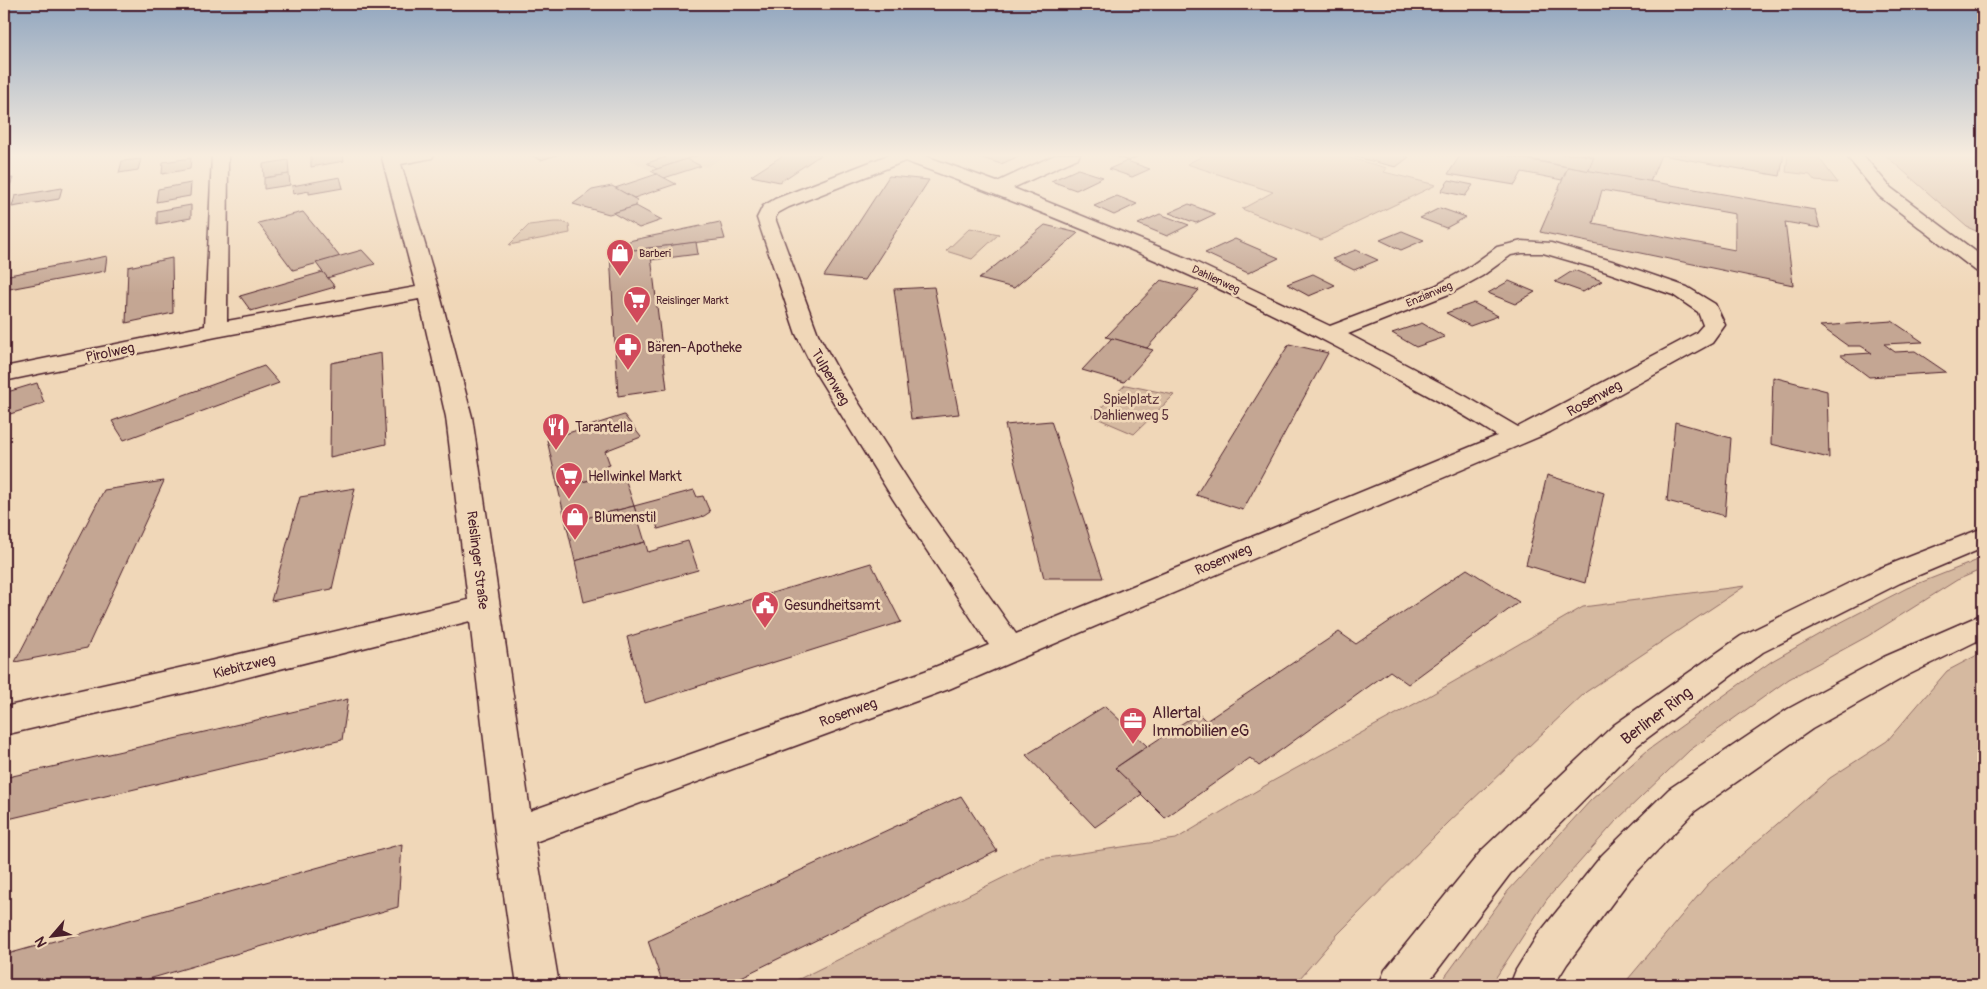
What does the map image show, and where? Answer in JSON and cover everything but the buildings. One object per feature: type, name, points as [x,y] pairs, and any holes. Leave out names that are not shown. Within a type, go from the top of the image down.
[{"type":"street","points":[[216,330],[220,200]]},
{"type":"street","name":"Reislinger Straße","points":[[402,200],[428,291],[459,417],[483,607],[536,981]]},
{"type":"street","name":"Tulpenweg","points":[[789,200],[770,210],[766,218],[807,334],[827,372],[907,500],[1010,650]]},
{"type":"street","name":"Dahlienweg","points":[[1028,200],[1159,253],[1332,333],[1488,419],[1515,436]]},
{"type":"street","points":[[1898,200],[1982,260]]},
{"type":"street","points":[[1922,200],[1982,260]]},
{"type":"street","name":"Rosenweg","points":[[514,833],[938,680],[1515,436],[1541,427],[1704,338],[1714,325],[1707,309],[1680,291],[1579,257],[1544,248],[1522,247]]},
{"type":"street","name":"Enzianweg","points":[[1332,333],[1442,290],[1476,272],[1504,251],[1522,247]]},
{"type":"street","name":"Pirolweg","points":[[4,374],[216,330],[428,291]]},
{"type":"street","name":"Berliner Ring","points":[[1400,985],[1496,862],[1626,735],[1752,644],[1889,576],[1983,537]]},
{"type":"street","name":"Kiebitzweg","points":[[4,721],[197,678],[483,607]]},
{"type":"street","points":[[1531,985],[1552,950],[1616,867],[1682,800],[1800,719],[1896,666],[1983,625]]},
{"type":"green space","points":[[1258,200],[1404,200],[1321,240],[1242,209]]},
{"type":"green space","points":[[1936,200],[1983,200],[1983,234],[1967,227]]},
{"type":"green space","points":[[563,222],[569,225],[570,233],[509,245],[529,225]]},
{"type":"green space","points":[[970,228],[999,234],[972,259],[946,251]]},
{"type":"green space","name":"Spielplatz Dahlienweg 5","points":[[1125,385],[1174,395],[1134,434],[1092,416]]},
{"type":"green space","points":[[1983,558],[1983,569],[1957,580],[1868,636],[1789,679],[1690,750],[1616,821],[1547,899],[1491,985],[1439,985],[1508,891],[1591,800],[1648,750],[1772,661],[1907,588]]},
{"type":"green space","points":[[1745,586],[1586,692],[1448,823],[1338,934],[1294,985],[787,985],[1041,859],[1176,839],[1273,781],[1429,696],[1583,607]]},
{"type":"green space","points":[[1983,652],[1983,985],[1623,985],[1708,884],[1830,778],[1887,741],[1947,671]]},
{"type":"place","name":"Barberi","points":[[620,277]]},
{"type":"place","name":"Reislinger Markt","points":[[637,324]]},
{"type":"place","name":"Bären-Apotheke","points":[[628,371]]},
{"type":"place","name":"Tarantella","points":[[556,451]]},
{"type":"place","name":"Hellwinkel Markt","points":[[569,500]]},
{"type":"place","name":"Blumenstil","points":[[575,541]]},
{"type":"place","name":"Gesundheitsamt","points":[[765,629]]},
{"type":"place","name":"Allertal Immobilien eG","points":[[1133,745]]}]
